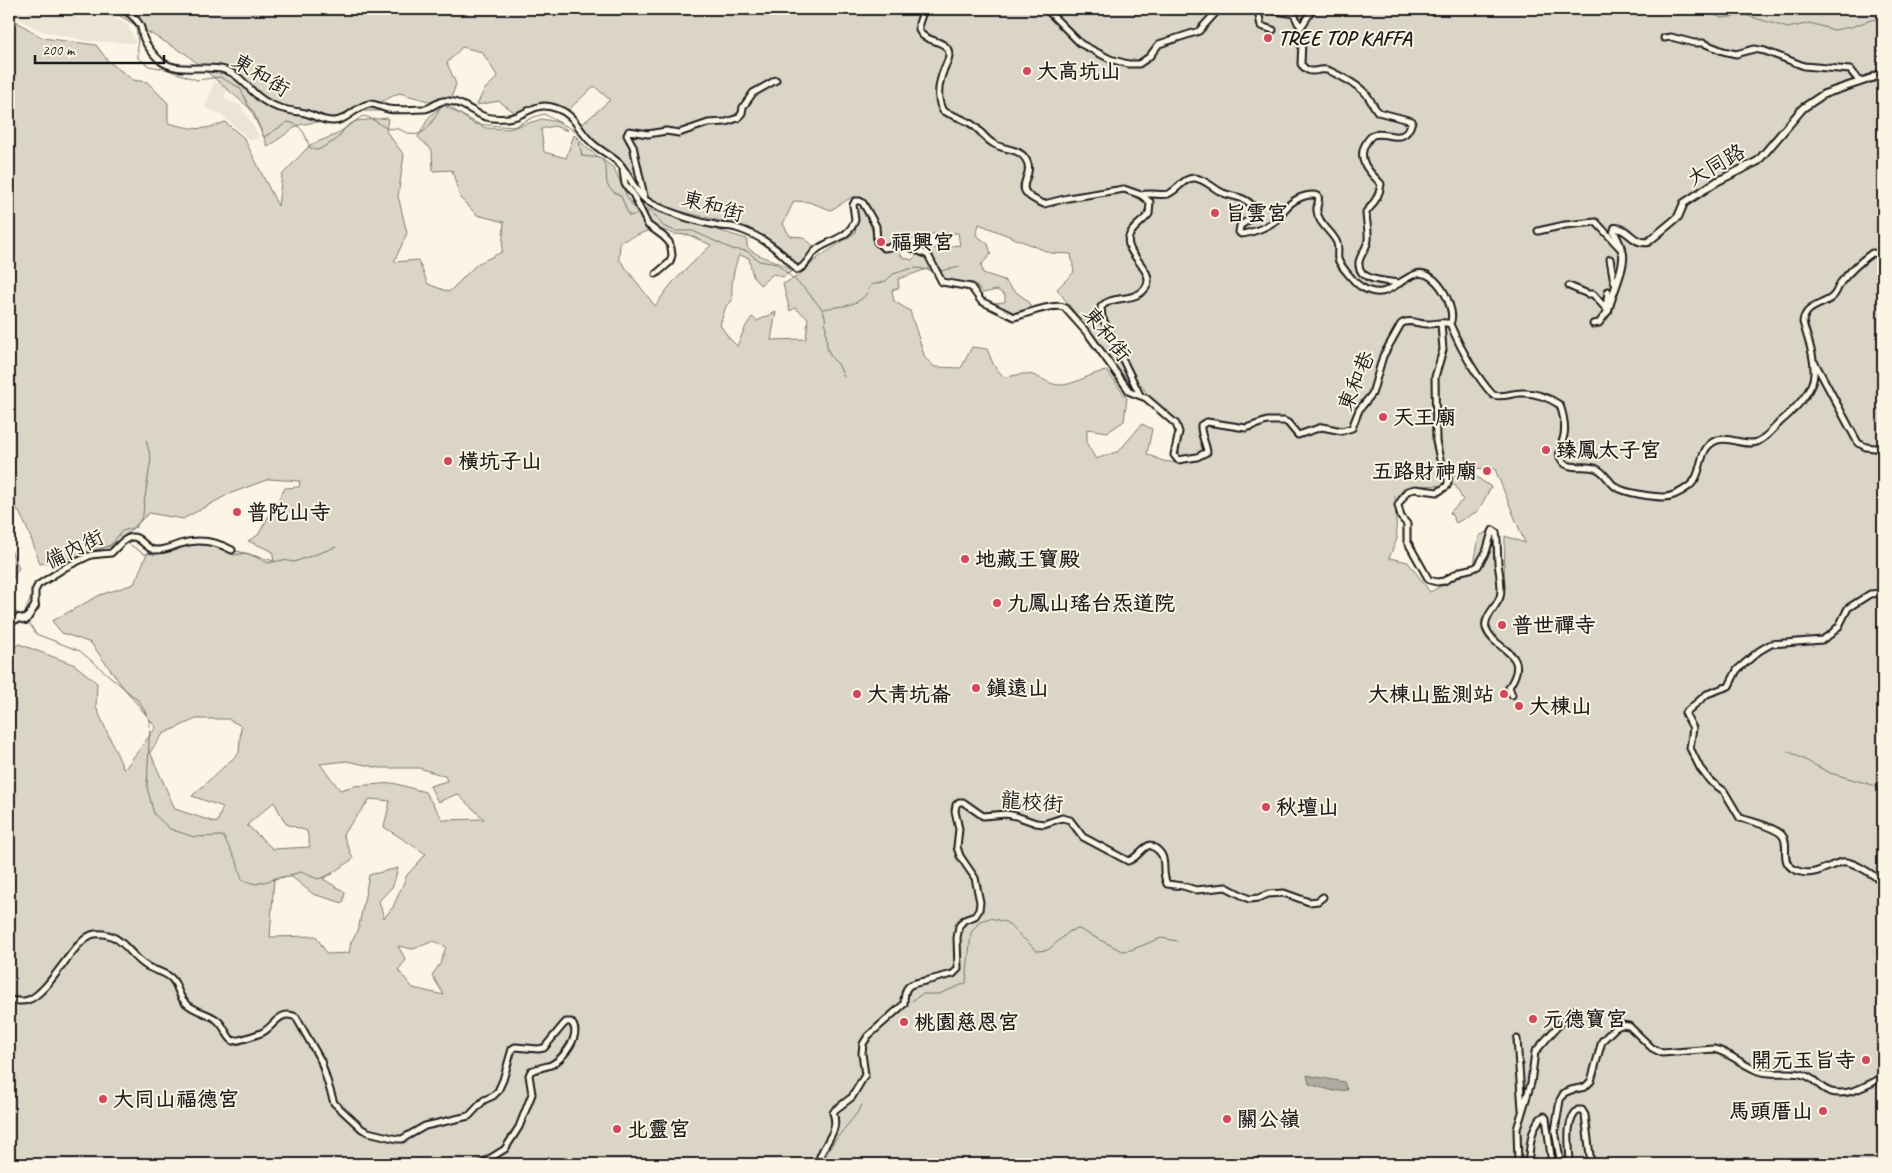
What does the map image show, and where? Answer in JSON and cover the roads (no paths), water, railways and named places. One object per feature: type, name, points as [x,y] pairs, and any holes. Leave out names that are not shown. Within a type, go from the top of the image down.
[{"type":"street","name":"東和街","points":[[123,9],[136,19],[141,27],[144,39],[162,62],[183,68],[211,67],[227,70],[240,79],[260,98],[281,109],[300,112],[323,121],[336,122],[368,104],[376,104],[388,109],[426,109],[436,103],[448,100],[486,117],[495,118],[516,116],[541,105],[550,106],[568,114],[592,143],[608,152],[650,203],[681,216],[736,228],[754,236],[785,255],[797,270],[804,267],[819,248],[832,243],[848,231],[855,220],[852,204],[855,201],[860,201],[876,226],[877,242],[880,246],[884,248],[905,245],[928,254],[942,282],[971,287],[976,295],[986,304],[1014,317],[1060,305],[1064,307],[1089,335],[1134,395],[1140,395],[1101,313],[1101,307],[1106,302],[1134,296],[1145,288],[1148,281],[1147,274],[1129,247],[1128,238],[1131,232],[1149,214],[1150,202],[1141,195]]},
{"type":"street","points":[[924,9],[919,25],[921,32],[925,37],[947,48],[949,55],[940,82],[939,102],[943,111],[974,125],[994,145],[1020,153],[1028,164],[1029,170],[1024,185],[1028,196],[1044,204],[1068,198],[1124,190],[1141,195],[1149,192],[1163,195],[1193,177],[1224,194],[1238,196],[1252,204],[1253,214],[1251,218],[1240,226],[1239,232],[1241,234],[1276,221],[1293,202],[1304,196],[1313,194],[1318,196],[1320,200],[1317,211],[1320,220],[1337,243],[1338,259],[1358,285],[1382,292],[1391,290],[1416,274],[1434,279],[1441,286],[1449,303],[1452,318],[1450,324],[1470,361],[1493,395],[1506,396],[1521,392],[1554,400],[1560,405],[1565,430],[1560,457],[1570,466],[1598,469],[1614,487],[1621,490],[1664,497],[1681,492],[1693,484],[1699,472],[1706,448],[1711,443],[1727,439],[1758,442],[1791,413],[1806,394],[1814,375],[1813,361],[1803,322],[1804,316],[1812,307],[1832,298],[1837,292],[1839,284],[1859,262],[1872,253],[1880,254],[1883,258]]},
{"type":"street","points":[[1046,9],[1081,44],[1110,59],[1128,64],[1139,64],[1149,57],[1159,44],[1200,31],[1219,9]]},
{"type":"street","points":[[1273,30],[1261,26],[1258,16],[1260,9],[1294,14],[1298,23],[1302,26]]},
{"type":"street","points":[[1313,9],[1298,36],[1302,42],[1301,64],[1305,69],[1310,72],[1328,71],[1366,94],[1378,112],[1412,121],[1410,129],[1405,134],[1388,137],[1379,134],[1372,136],[1366,142],[1362,154],[1362,161],[1381,184],[1376,199],[1366,212],[1368,240],[1359,261],[1359,268],[1363,275],[1373,279],[1401,283]]},
{"type":"street","points":[[1664,38],[1671,37],[1694,43],[1703,43],[1736,54],[1754,49],[1766,51],[1804,66],[1850,70],[1860,82]]},
{"type":"street","name":"大同路","points":[[1608,311],[1622,265],[1623,254],[1614,232],[1615,228],[1636,241],[1648,242],[1678,217],[1684,203],[1716,182],[1758,161],[1803,108],[1824,94],[1872,78],[1883,72]]},
{"type":"street","points":[[645,199],[640,184],[633,146],[626,135],[629,131],[648,134],[666,131],[679,133],[708,123],[726,122],[738,118],[753,93],[776,80]]},
{"type":"street","points":[[623,168],[625,184],[648,225],[663,236],[669,242],[671,248],[670,262],[656,274]]},
{"type":"street","points":[[1538,231],[1565,225],[1596,222],[1621,249]]},
{"type":"street","points":[[1610,259],[1616,284]]},
{"type":"street","points":[[1570,286],[1588,294],[1593,294],[1608,311]]},
{"type":"street","points":[[1593,324],[1599,322],[1608,311],[1608,291]]},
{"type":"street","name":"東和巷","points":[[1140,395],[1176,424],[1180,432],[1174,455],[1178,460],[1197,457],[1206,452],[1206,444],[1200,430],[1201,425],[1207,422],[1246,428],[1268,421],[1284,421],[1288,423],[1298,436],[1322,427],[1342,431],[1347,430],[1354,426],[1358,410],[1372,394],[1383,356],[1401,324],[1404,322],[1441,323]]},
{"type":"street","points":[[1450,324],[1441,323],[1443,350],[1435,377],[1436,441],[1441,464],[1448,478],[1448,483],[1447,486],[1438,492],[1415,489],[1407,491],[1398,504],[1399,511],[1407,524],[1407,541],[1416,558],[1429,580],[1437,582],[1478,566],[1488,546],[1493,530],[1496,532],[1502,588],[1499,600],[1486,622],[1486,627],[1491,635],[1510,653],[1518,669],[1517,676],[1509,688],[1512,695]]},
{"type":"street","points":[[1813,361],[1858,443],[1866,447],[1883,450]]},
{"type":"street","name":"備內街","points":[[9,622],[19,618],[27,619],[35,606],[35,591],[38,585],[91,555],[111,553],[119,544],[134,537],[138,538],[146,547],[159,550],[201,540],[218,543],[232,550]]},
{"type":"street","points":[[1883,593],[1870,594],[1848,608],[1839,626],[1822,640],[1771,644],[1759,651],[1737,670],[1729,686],[1707,694],[1685,713],[1692,728],[1690,748],[1710,781],[1724,790],[1740,818],[1759,823],[1782,834],[1786,841],[1784,857],[1790,867],[1802,873],[1817,872],[1843,862],[1871,873],[1883,882]]},
{"type":"street","name":"龍校街","points":[[818,1164],[820,1155],[835,1128],[836,1122],[833,1113],[852,1097],[866,1075],[862,1053],[863,1044],[868,1036],[904,1004],[907,988],[912,983],[953,974],[958,969],[957,938],[959,926],[964,920],[975,916],[979,910],[980,902],[976,878],[960,856],[957,847],[958,828],[955,811],[956,805],[959,802],[963,802],[983,816],[1006,814],[1036,824],[1044,824],[1062,818],[1070,820],[1083,837],[1128,861],[1134,860],[1143,849],[1150,845],[1157,848],[1165,861],[1165,880],[1167,884],[1196,890],[1226,887],[1249,899],[1259,898],[1268,894],[1284,893],[1309,902],[1318,901],[1323,897]]},
{"type":"street","points":[[9,1000],[21,1002],[33,998],[62,968],[72,952],[87,937],[93,934],[109,936],[119,940],[146,966],[168,975],[174,980],[180,999],[189,1006],[217,1020],[229,1038],[234,1041],[264,1032],[280,1017],[292,1015],[296,1017],[321,1061],[334,1104],[368,1132],[396,1139],[410,1135],[425,1126],[469,1116],[484,1100],[493,1096],[498,1091],[512,1049],[515,1047],[544,1048],[566,1022],[571,1022],[575,1027],[575,1034],[561,1057],[550,1065],[532,1071],[530,1075],[532,1094],[518,1127],[505,1149],[481,1164]]},
{"type":"street","points":[[1518,1164],[1517,1129],[1531,1083],[1535,1052],[1572,1010]]},
{"type":"street","points":[[1561,1164],[1556,1131],[1560,1100],[1564,1093],[1585,1087],[1591,1081],[1602,1041],[1621,1024],[1629,1026],[1652,1048],[1662,1053],[1714,1049],[1722,1051],[1760,1072],[1801,1074],[1810,1077],[1822,1088],[1832,1093],[1846,1093],[1883,1077]]},
{"type":"street","points":[[1518,1039],[1522,1112]]},
{"type":"street","points":[[1570,1164],[1569,1131],[1572,1115],[1578,1110],[1582,1110],[1585,1115],[1591,1164]]},
{"type":"street","points":[[1528,1164],[1537,1123],[1544,1116],[1546,1118],[1552,1164]]},
{"type":"waterway","points":[[115,9],[129,18],[136,28],[138,58],[149,66],[165,69],[197,80],[220,77],[240,88],[264,137],[288,122],[293,123],[305,135],[310,148],[318,150],[336,140],[346,127],[363,116],[388,129],[398,129],[411,134],[417,134],[426,130],[441,106],[449,106],[474,124],[513,127],[544,114],[577,132],[582,156],[601,158],[605,164],[609,188],[621,196],[629,216],[641,213]]},
{"type":"waterway","points":[[1684,9],[1691,12],[1706,12],[1722,18],[1745,15],[1788,28],[1810,23],[1834,30],[1883,18]]},
{"type":"waterway","points":[[645,212],[656,216],[663,226],[675,231],[693,231],[732,249],[747,251],[759,261],[777,264],[805,289],[822,309],[825,316],[827,348],[844,377]]},
{"type":"waterway","points":[[940,271],[960,267]]},
{"type":"waterway","points":[[823,309],[857,302],[863,298],[871,285],[886,281],[893,274],[918,268],[934,271]]},
{"type":"waterway","points":[[111,545],[122,531],[136,527],[143,515],[151,459],[146,440]]},
{"type":"waterway","points":[[126,542],[144,554],[164,553],[199,543]]},
{"type":"waterway","points":[[73,561],[91,551],[115,545]]},
{"type":"waterway","points":[[215,546],[234,555],[247,553],[268,563],[283,560],[294,562],[336,547]]},
{"type":"waterway","points":[[24,615],[36,585]]},
{"type":"waterway","points":[[9,609],[24,616]]},
{"type":"waterway","points":[[28,621],[36,634],[80,651],[139,701],[150,721],[147,787],[154,814],[170,829],[194,837],[223,836],[237,862],[242,880],[256,884],[301,872],[318,879],[333,874]]},
{"type":"waterway","points":[[1788,751],[1830,773],[1883,788]]},
{"type":"waterway","points":[[912,1001],[922,994],[939,994],[966,983],[971,933],[980,921],[990,918],[1006,922],[1037,951],[1048,950],[1070,931],[1079,929],[1122,951],[1131,950],[1161,938],[1177,941]]},
{"type":"waterway","points":[[824,1164],[834,1141],[862,1105]]},
{"type":"place","name":"TREE TOP KAFFA","points":[[1268,38]]},
{"type":"place","name":"大高坑山","points":[[1027,71]]},
{"type":"place","name":"旨雲宮","points":[[1215,213]]},
{"type":"place","name":"福興宮","points":[[881,242]]},
{"type":"place","name":"天王廟","points":[[1383,417]]},
{"type":"place","name":"臻鳳太子宮","points":[[1546,450]]},
{"type":"place","name":"橫坑子山","points":[[448,461]]},
{"type":"place","name":"五路財神廟","points":[[1487,471]]},
{"type":"place","name":"普陀山寺","points":[[237,512]]},
{"type":"place","name":"地藏王寶殿","points":[[965,559]]},
{"type":"place","name":"九鳳山瑤台炁道院","points":[[997,603]]},
{"type":"place","name":"普世禪寺","points":[[1502,625]]},
{"type":"place","name":"鎮遠山","points":[[976,688]]},
{"type":"place","name":"大青坑崙","points":[[857,694]]},
{"type":"place","name":"大棟山監測站","points":[[1504,694]]},
{"type":"place","name":"大棟山","points":[[1519,706]]},
{"type":"place","name":"秋壇山","points":[[1266,807]]},
{"type":"place","name":"元德寶宮","points":[[1533,1019]]},
{"type":"place","name":"桃園慈恩宮","points":[[904,1022]]},
{"type":"place","name":"開元玉旨寺","points":[[1866,1060]]},
{"type":"place","name":"大同山福德宮","points":[[103,1099]]},
{"type":"place","name":"馬頭厝山","points":[[1823,1111]]},
{"type":"place","name":"關公嶺","points":[[1227,1119]]},
{"type":"place","name":"北靈宮","points":[[617,1129]]}]
